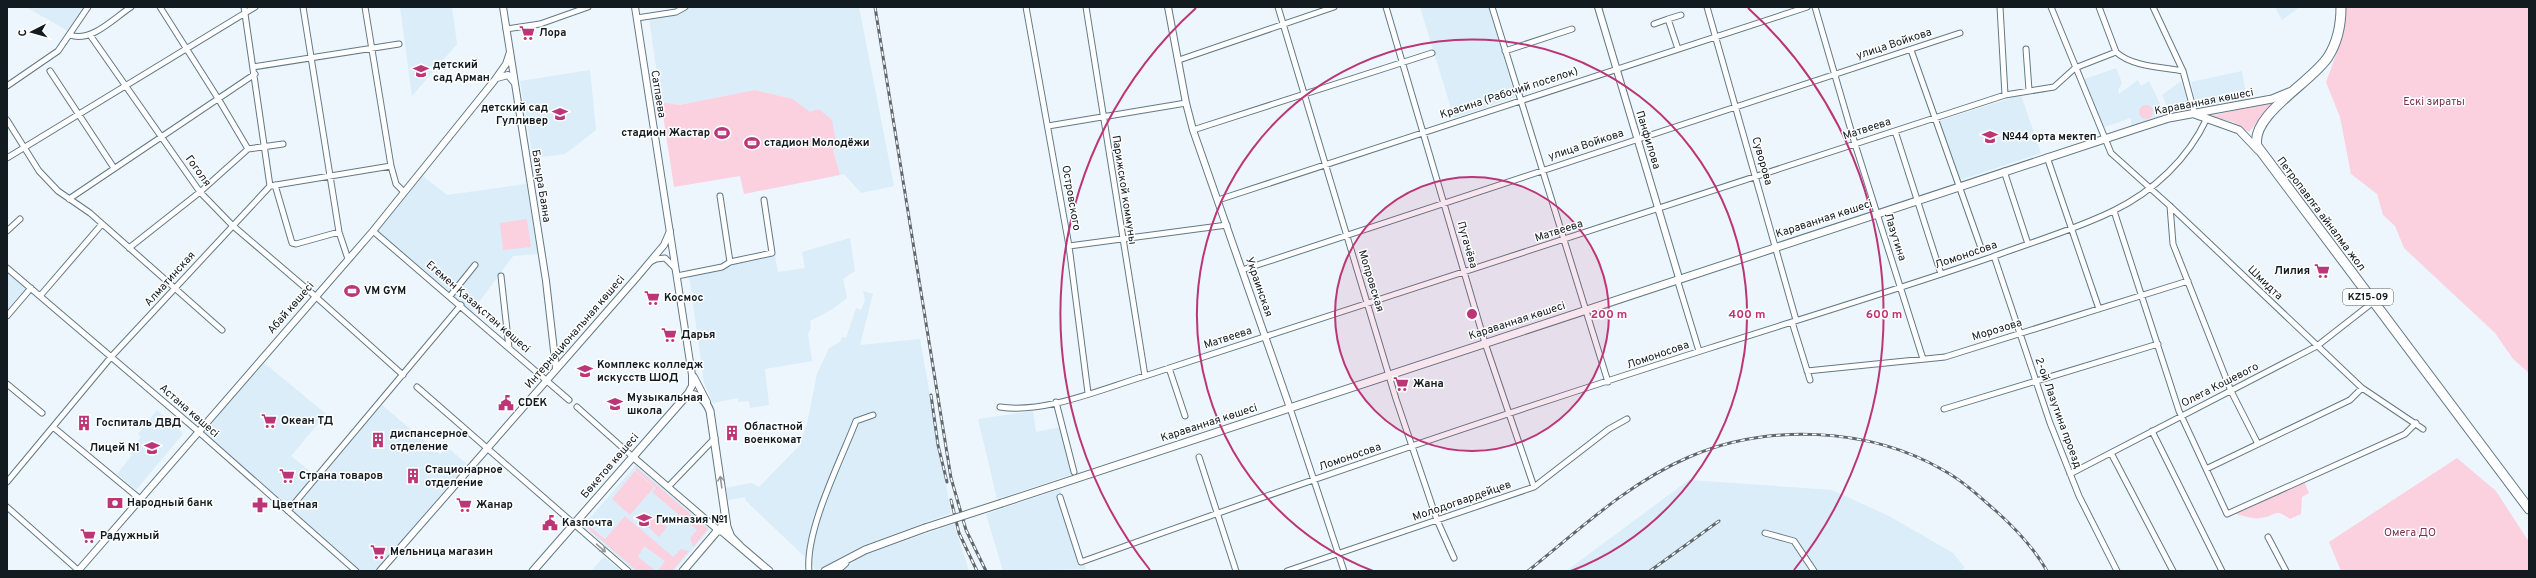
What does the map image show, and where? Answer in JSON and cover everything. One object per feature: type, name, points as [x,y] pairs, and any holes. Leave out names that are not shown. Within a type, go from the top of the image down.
[{"type":"highway","points":[[2259,151],[2256,138],[2260,125],[2320,67],[2332,51],[2339,29],[2341,7]]},
{"type":"highway","name":"Петропавлға айналма жол","points":[[2259,151],[2372,303],[2529,509]]},
{"type":"main road","name":"Караванная көшесі","points":[[825,571],[858,552],[925,528],[2004,171],[2169,118],[2195,115],[2272,99],[2300,86]]},
{"type":"main road","points":[[2195,115],[2239,130],[2259,151]]},
{"type":"main road","points":[[687,395],[698,396],[708,406],[715,438],[725,521],[730,536],[740,546]]},
{"type":"main road","name":"Бөкетов көшесі","points":[[533,571],[687,395]]},
{"type":"main road","points":[[718,530],[722,531],[769,571]]},
{"type":"main road","points":[[683,571],[718,530]]},
{"type":"main road","points":[[718,530],[765,571]]},
{"type":"main road","name":"Караванная көшесі","points":[[836,571],[858,552]]},
{"type":"street","points":[[7,86],[55,54],[70,35],[88,7]]},
{"type":"street","points":[[70,35],[78,37],[90,35],[131,7]]},
{"type":"street","points":[[160,7],[187,48],[248,149]]},
{"type":"street","points":[[244,7],[272,186],[292,243],[296,244],[340,232]]},
{"type":"street","points":[[7,158],[255,7]]},
{"type":"street","points":[[303,7],[330,176],[340,232],[348,259]]},
{"type":"street","points":[[365,7],[391,166],[395,182],[404,192]]},
{"type":"street","name":"Батыра Баяна","points":[[503,7],[555,349],[556,368]]},
{"type":"street","points":[[506,29],[540,24],[588,7]]},
{"type":"street","name":"Сатпаева","points":[[635,7],[692,371]]},
{"type":"street","points":[[637,18],[676,12],[685,7]]},
{"type":"street","name":"Островского","points":[[1026,7],[1069,246],[1088,393]]},
{"type":"street","name":"Парижской коммуны","points":[[1086,7],[1102,117],[1145,376]]},
{"type":"street","name":"Украинская","points":[[1168,7],[1186,103],[1193,130],[1290,408],[1344,571]]},
{"type":"street","name":"Мопровская","points":[[1278,7],[1388,375],[1411,447],[1437,520],[1454,558]]},
{"type":"street","points":[[1179,60],[1334,7]]},
{"type":"street","name":"Пугачёва","points":[[1386,7],[1485,343],[1534,487]]},
{"type":"street","points":[[1492,7],[1519,101],[1608,382]]},
{"type":"street","name":"Панфилова","points":[[1598,7],[1699,351]]},
{"type":"street","name":"Суворова","points":[[1707,7],[1776,246],[1810,380]]},
{"type":"street","name":"Красина (Рабочий поселок)","points":[[1218,200],[1807,7]]},
{"type":"street","name":"Лазутина","points":[[1815,7],[1836,74],[1855,144],[1923,359]]},
{"type":"street","points":[[2000,7],[2004,95]]},
{"type":"street","name":"Шмидта","points":[[2051,7],[2103,139],[2112,154],[2170,206],[2362,388],[2416,423],[2423,430]]},
{"type":"street","points":[[2098,7],[2116,52],[2128,60],[2183,71]]},
{"type":"street","points":[[2153,7],[2183,71],[2195,115]]},
{"type":"street","points":[[1654,24],[1680,15]]},
{"type":"street","points":[[1668,19],[1678,49]]},
{"type":"street","points":[[1505,51],[1572,29]]},
{"type":"street","name":"улица Войкова","points":[[1242,270],[1346,234],[1960,33]]},
{"type":"street","name":"Гоголя","points":[[90,35],[200,192],[232,225],[315,296],[403,375]]},
{"type":"street","points":[[254,67],[399,44]]},
{"type":"street","points":[[2026,49],[2029,90]]},
{"type":"street","points":[[1911,50],[1981,248]]},
{"type":"street","name":"Абай көшесі","points":[[78,570],[373,231],[494,81],[506,64],[510,52]]},
{"type":"street","name":"Матвеева","points":[[1000,406],[1020,408],[1056,402],[1145,376],[1265,336],[1367,305],[2004,95],[2054,87],[2075,68],[2116,52]]},
{"type":"street","points":[[1193,130],[1432,53]]},
{"type":"street","points":[[50,71],[114,168]]},
{"type":"street","points":[[69,199],[219,100],[254,74]]},
{"type":"street","points":[[494,81],[501,75],[508,75],[515,86]]},
{"type":"street","points":[[1048,126],[1186,103]]},
{"type":"street","name":"Ломоносова","points":[[1060,497],[1080,562],[1314,479],[1699,351],[1901,288],[2072,229],[2114,211],[2151,189],[2192,147],[2207,118]]},
{"type":"street","points":[[7,120],[39,171],[58,191],[102,224],[222,330]]},
{"type":"street","points":[[1895,131],[1941,274]]},
{"type":"street","points":[[129,248],[200,192],[248,149],[283,144]]},
{"type":"street","points":[[2047,157],[2099,309]]},
{"type":"street","points":[[272,186],[391,166]]},
{"type":"street","points":[[2004,171],[2028,244]]},
{"type":"street","name":"Алматинская","points":[[7,482],[111,357],[232,225],[272,186]]},
{"type":"street","points":[[720,196],[730,262]]},
{"type":"street","points":[[646,266],[656,259],[665,258],[671,262],[677,274],[722,267],[730,262],[769,255],[773,252],[764,200]]},
{"type":"street","points":[[2170,206],[2173,244],[2230,391],[2258,444]]},
{"type":"street","points":[[2114,211],[2181,416],[2227,514],[2405,434],[2416,423]]},
{"type":"street","points":[[7,231],[20,219]]},
{"type":"street","points":[[40,296],[102,224]]},
{"type":"street","points":[[1069,246],[1226,225]]},
{"type":"street","name":"Егемен Қазақстан көшесі","points":[[373,231],[461,305],[569,400]]},
{"type":"street","name":"Интернациональная көшесі","points":[[380,571],[664,245],[670,231]]},
{"type":"street","name":"2-ой Лазутина проезд","points":[[1994,256],[2036,382],[2070,474],[2117,571]]},
{"type":"street","points":[[450,296],[475,266]]},
{"type":"street","name":"Астана көшесі","points":[[7,268],[199,432],[356,571]]},
{"type":"street","points":[[501,276],[509,348]]},
{"type":"street","name":"Морозова","points":[[1807,371],[1945,357],[2188,281]]},
{"type":"street","points":[[7,316],[31,288]]},
{"type":"street","name":"Олега Кошевого","points":[[2070,474],[2317,346],[2372,303]]},
{"type":"street","points":[[288,511],[461,305]]},
{"type":"street","points":[[1944,409],[2158,344]]},
{"type":"street","points":[[555,349],[561,356],[570,353]]},
{"type":"street","points":[[1169,368],[1185,416]]},
{"type":"street","points":[[692,371],[708,406]]},
{"type":"street","name":"Бөкетов көшесі","points":[[687,395],[692,384],[692,371]]},
{"type":"street","points":[[7,384],[42,413]]},
{"type":"street","points":[[417,387],[628,571]]},
{"type":"street","points":[[2206,469],[2350,400],[2362,388]]},
{"type":"street","points":[[1056,402],[1074,472]]},
{"type":"street","points":[[577,407],[718,530],[725,521]]},
{"type":"street","points":[[809,571],[810,548],[816,522],[856,421],[873,415]]},
{"type":"street","name":"Молодогвардейцев","points":[[1287,571],[1534,487],[1609,429],[1627,419]]},
{"type":"street","points":[[53,427],[140,499]]},
{"type":"street","points":[[2152,431],[2222,571]]},
{"type":"street","points":[[668,487],[715,438]]},
{"type":"street","points":[[2111,453],[2173,571]]},
{"type":"street","points":[[1199,457],[1236,571]]},
{"type":"street","points":[[7,507],[78,570]]},
{"type":"street","points":[[710,523],[717,525],[725,521]]},
{"type":"street","points":[[1765,533],[1794,541],[1814,571]]},
{"type":"street","points":[[2268,537],[2286,571]]},
{"type":"shaded area","points":[[26,7],[84,7],[68,31]]},
{"type":"shaded area","name":"детский сад Арман","points":[[400,7],[452,7],[457,44],[412,96]]},
{"type":"shaded area","points":[[691,7],[859,7],[894,186],[861,193],[844,174],[840,175],[833,150],[837,148],[834,138],[810,112],[793,99],[755,90],[679,105],[661,102],[649,18],[677,14]]},
{"type":"shaded area","points":[[1420,7],[1489,7],[1515,97],[1454,118]]},
{"type":"shaded area","points":[[2275,7],[2300,7],[2282,20]]},
{"type":"shaded area","points":[[2116,68],[2122,83],[2118,90],[2119,94],[2138,80],[2141,86],[2149,81],[2163,110],[2170,113],[2162,95],[2181,81],[2190,109],[2131,126],[2131,118],[2102,128],[2082,80]]},
{"type":"shaded area","name":"детский сад Гулливер","points":[[590,70],[596,130],[565,154],[533,158],[520,81]]},
{"type":"shaded area","points":[[2242,71],[2247,102],[2198,111],[2191,82]]},
{"type":"shaded area","name":"№44 орта мектеп","points":[[2021,95],[2041,153],[1960,180],[1939,121]]},
{"type":"shaded area","points":[[423,176],[447,195],[526,184],[538,254],[513,256],[471,313],[376,233]]},
{"type":"shaded area","points":[[850,238],[855,271],[843,279],[847,298],[831,310],[810,321],[811,328],[808,334],[812,361],[765,369],[769,405],[750,408],[749,401],[738,402],[738,398],[713,403],[704,383],[689,275],[725,269],[733,263],[775,256],[778,272],[805,268],[802,252]]},
{"type":"shaded area","points":[[7,272],[27,288],[7,310]]},
{"type":"shaded area","points":[[863,291],[873,294],[860,345],[920,339],[951,513],[861,546],[816,571],[811,562],[805,564],[805,557],[746,501],[745,497],[728,500],[726,488],[751,483],[759,487],[799,446],[807,424],[817,374],[829,348],[840,342],[842,337],[846,338],[856,308],[861,310],[865,300]]},
{"type":"shaded area","points":[[263,362],[326,414],[291,456],[315,475],[288,507],[204,432]]},
{"type":"shaded area","points":[[382,405],[440,454],[447,447],[467,464],[375,571],[361,571],[292,511]]},
{"type":"shaded area","name":"Лицей N1","points":[[157,410],[182,432],[182,435],[136,490],[117,474],[132,455],[129,452],[141,437],[138,434]]},
{"type":"shaded area","points":[[1033,411],[1036,432],[1060,427],[1073,474],[997,499],[978,419]]},
{"type":"shaded area","name":"Гимназия №1","points":[[636,465],[710,529],[674,571],[634,571],[583,526]]},
{"type":"shaded area","points":[[1689,480],[1832,490],[1889,516],[1953,553],[1965,568],[1959,571],[1566,571]]},
{"type":"shaded area","points":[[1060,489],[1086,569],[1003,571],[986,514]]},
{"type":"shaded area","points":[[954,524],[969,571],[840,571],[864,555]]},
{"type":"shaded area","points":[[604,557],[621,571],[591,571]]},
{"type":"green space","name":"Ескі зираты","points":[[2346,7],[2529,7],[2529,373],[2513,359],[2495,333],[2404,248],[2395,226],[2383,215],[2377,194],[2351,174],[2340,117],[2326,82],[2342,39]]},
{"type":"green space","name":"стадион Молодёжи","points":[[755,90],[793,99],[810,112],[819,109],[832,120],[837,148],[833,150],[840,175],[744,194],[740,176],[674,187],[661,102],[679,105]]},
{"type":"green space","points":[[2273,102],[2249,132],[2233,122],[2210,116]]},
{"type":"green space","points":[[2143,105],[2149,105],[2153,109],[2153,115],[2149,119],[2143,119],[2139,115],[2139,109]]},
{"type":"green space","points":[[527,219],[531,247],[503,250],[500,223]]},
{"type":"green space","name":"Омега ДО","points":[[2457,458],[2496,491],[2529,542],[2529,571],[2341,571],[2329,542]]},
{"type":"green space","points":[[637,468],[708,529],[693,547],[690,538],[697,530],[652,492],[656,488],[635,470]]},
{"type":"green space","points":[[635,471],[654,487],[630,515],[612,499]]},
{"type":"green space","points":[[2304,481],[2309,493],[2302,497],[2301,514],[2290,519],[2285,515],[2278,513],[2266,517],[2251,518],[2233,513]]},
{"type":"green space","points":[[625,516],[673,557],[681,549],[689,551],[672,571],[658,571],[665,561],[644,546],[638,557],[656,571],[637,571],[585,526],[587,524],[605,539]]},
{"type":"green space","points":[[654,516],[667,527],[659,537],[646,525]]},
{"type":"railway","points":[[875,7],[951,478],[966,530],[986,571]]},
{"type":"railway","points":[[931,395],[938,445],[947,482]]},
{"type":"railway","points":[[1528,571],[1605,508],[1645,480],[1667,468],[1689,457],[1719,446],[1751,439],[1784,435],[1818,435],[1851,438],[1883,445],[1914,456],[1943,470],[1977,494],[2010,524],[2030,546],[2047,571]]},
{"type":"railway","points":[[951,500],[959,533],[977,571]]},
{"type":"railway","points":[[1650,571],[1719,521]]},
{"type":"place","name":"Лора","points":[[527,33]]},
{"type":"place","name":"детский сад Арман","points":[[421,71]]},
{"type":"place","name":"детский сад Гулливер","points":[[560,114]]},
{"type":"place","name":"стадион Жастар","points":[[722,133]]},
{"type":"place","name":"№44 орта мектеп","points":[[1990,137]]},
{"type":"place","name":"стадион Молодёжи","points":[[752,143]]},
{"type":"place","name":"Лилия","points":[[2322,271]]},
{"type":"place","name":"VM GYM","points":[[352,291]]},
{"type":"place","name":"Космос","points":[[652,298]]},
{"type":"place","name":"Дарья","points":[[669,335]]},
{"type":"place","name":"Комплекс колледж искусств ШОД","points":[[585,371]]},
{"type":"place","name":"Жана","points":[[1401,384]]},
{"type":"place","name":"CDEK","points":[[506,403]]},
{"type":"place","name":"Музыкальная школа","points":[[615,404]]},
{"type":"place","name":"Океан ТД","points":[[269,421]]},
{"type":"place","name":"Госпиталь ДВД","points":[[84,423]]},
{"type":"place","name":"Областной военкомат","points":[[732,433]]},
{"type":"place","name":"диспансерное отделение","points":[[378,440]]},
{"type":"place","name":"Лицей N1","points":[[152,448]]},
{"type":"place","name":"Страна товаров","points":[[287,476]]},
{"type":"place","name":"Стационарное отделение","points":[[413,476]]},
{"type":"place","name":"Народный банк","points":[[115,503]]},
{"type":"place","name":"Цветная","points":[[260,505]]},
{"type":"place","name":"Жанар","points":[[464,505]]},
{"type":"place","name":"Гимназия №1","points":[[644,520]]},
{"type":"place","name":"Казпочта","points":[[550,523]]},
{"type":"place","name":"Радужный","points":[[88,536]]},
{"type":"place","name":"Мельница магазин","points":[[378,552]]}]
